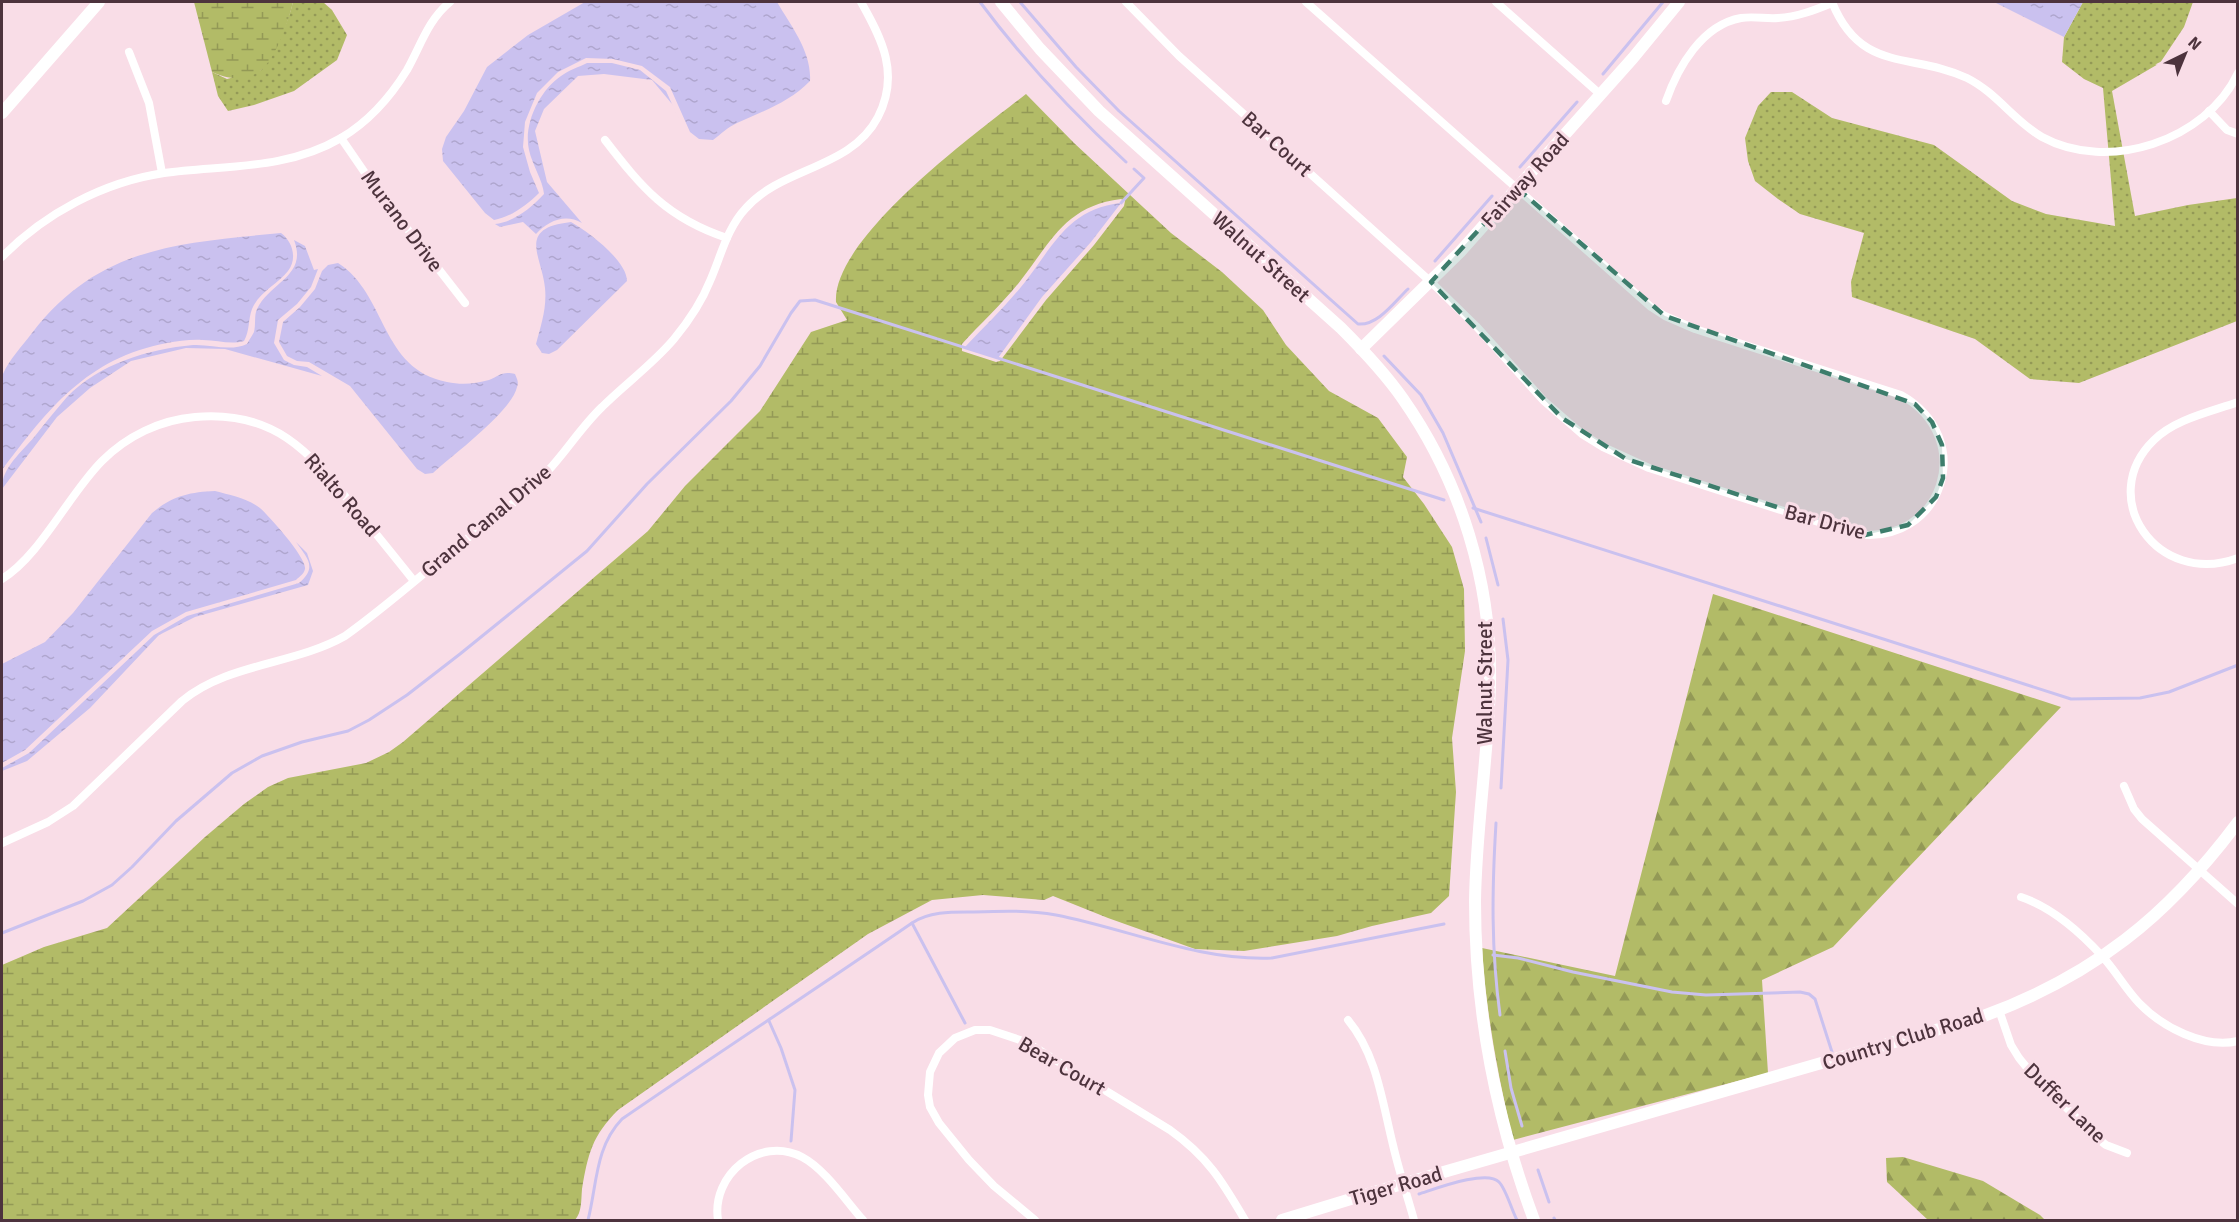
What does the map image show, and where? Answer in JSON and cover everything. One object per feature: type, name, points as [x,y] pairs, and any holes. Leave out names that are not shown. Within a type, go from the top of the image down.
[{"type":"street","points":[[2,113],[99,2]]},
{"type":"street","name":"Grand Canal Drive","points":[[2,843],[65,812],[182,701],[200,688],[220,678],[319,649],[355,629],[545,474],[590,419],[675,338],[710,283],[727,238],[740,215],[754,200],[771,188],[844,153],[859,141],[878,116],[887,88],[886,57],[880,37],[861,2]]},
{"type":"street","name":"Walnut Street","points":[[1001,2],[1046,56],[1099,111],[1341,328],[1361,349],[1403,398],[1425,432],[1443,468],[1468,531],[1484,597],[1488,635],[1490,684],[1476,862],[1476,939],[1479,988],[1490,1066],[1510,1152],[1534,1221]]},
{"type":"street","name":"Bar Court","points":[[1126,2],[1179,56],[1431,282]]},
{"type":"street","points":[[1306,2],[1517,189]]},
{"type":"street","points":[[1496,2],[1601,95]]},
{"type":"street","name":"Fairway Road","points":[[1361,349],[1431,282],[1517,189],[1601,95],[1679,2]]},
{"type":"street","points":[[1666,101],[1680,67],[1721,25],[1748,17],[1780,18],[1797,15],[1832,2],[1849,31],[1874,52],[1895,60],[1947,70],[1976,83],[2001,101],[2036,133],[2064,146],[2087,151],[2107,152],[2150,145],[2171,136],[2209,111],[2237,75]]},
{"type":"street","points":[[2,257],[38,226],[72,205],[118,185],[162,173],[266,164],[304,154],[341,138],[370,115],[392,92],[407,70],[423,35],[443,4]]},
{"type":"street","points":[[129,52],[149,103],[162,173]]},
{"type":"street","points":[[2209,111],[2227,130],[2238,134]]},
{"type":"street","name":"Murano Drive","points":[[341,138],[374,186],[465,303]]},
{"type":"street","points":[[605,140],[647,192],[703,230],[727,238]]},
{"type":"street","name":"Bar Drive","points":[[1431,282],[1476,326],[1562,418],[1603,447],[1626,459],[1856,534],[1882,534],[1900,529],[1915,520],[1928,507],[1943,478],[1943,453],[1932,422],[1915,404],[1901,395],[1695,329],[1665,316],[1640,299],[1517,189]]},
{"type":"street","points":[[2238,402],[2164,431],[2143,453],[2136,466],[2131,488],[2132,503],[2139,524],[2147,537],[2162,552],[2174,559],[2194,565],[2215,565],[2238,558]]},
{"type":"street","name":"Rialto Road","points":[[2,579],[21,563],[95,469],[118,447],[155,426],[187,418],[211,416],[234,418],[257,424],[282,435],[303,449],[321,466],[414,581]]},
{"type":"street","points":[[2124,786],[2134,809],[2142,819],[2238,904]]},
{"type":"street","name":"Country Club Road","points":[[1510,1152],[1792,1072],[1999,1010],[2052,987],[2102,956],[2145,925],[2199,871],[2238,822]]},
{"type":"street","points":[[2020,897],[2055,914],[2102,956],[2140,1004],[2165,1023],[2207,1042],[2238,1041]]},
{"type":"street","name":"Duffer Lane","points":[[1999,1010],[2011,1045],[2032,1074],[2097,1138],[2127,1153]]},
{"type":"street","points":[[1348,1020],[1359,1033],[1372,1058],[1402,1184],[1414,1221]]},
{"type":"street","name":"Bear Court","points":[[1035,1221],[994,1186],[969,1160],[939,1123],[930,1107],[928,1083],[935,1059],[949,1042],[968,1032],[990,1030],[1026,1042],[1170,1130],[1189,1144],[1211,1166],[1222,1180],[1245,1221]]},
{"type":"street","points":[[718,1221],[717,1208],[720,1193],[726,1179],[735,1168],[752,1156],[778,1151],[792,1153],[813,1164],[863,1221]]},
{"type":"street","name":"Tiger Road","points":[[1282,1221],[1510,1152]]},
{"type":"highlighted area","points":[[1517,188],[1665,316],[1915,404],[1932,422],[1942,445],[1943,478],[1936,497],[1908,525],[1865,535],[1626,459],[1562,418],[1431,282]]},
{"type":"green space","points":[[194,2],[293,2],[281,38],[267,64],[255,74],[236,78],[212,72]]},
{"type":"green space","points":[[293,2],[323,2],[332,10],[347,35],[337,60],[294,91],[228,111],[218,96],[212,72],[227,79],[261,70],[288,20]]},
{"type":"green space","points":[[2083,2],[2193,2],[2184,27],[2160,63],[2112,91],[2135,216],[2237,198],[2237,321],[2079,383],[2030,379],[1975,339],[1852,297],[1851,282],[1864,233],[1800,214],[1755,181],[1748,161],[1745,138],[1758,106],[1771,92],[1792,92],[1832,118],[1934,145],[2012,201],[2046,214],[2115,226],[2103,88],[2084,79],[2062,62],[2064,37]]},
{"type":"green space","points":[[1026,94],[1074,143],[1171,233],[1222,272],[1263,310],[1286,345],[1329,391],[1378,418],[1407,457],[1403,477],[1452,547],[1464,589],[1465,651],[1452,738],[1456,792],[1449,896],[1431,913],[1337,936],[1244,951],[1195,949],[1053,896],[1044,900],[983,895],[932,900],[868,934],[618,1110],[602,1128],[592,1146],[584,1177],[580,1210],[575,1220],[2,1220],[2,965],[44,947],[107,928],[205,837],[268,787],[288,778],[366,763],[403,742],[648,531],[685,486],[760,411],[811,332],[847,320],[836,302],[841,276],[857,248],[882,218],[944,159]],"holes":[[[1121,199],[1125,201],[1124,206],[1094,245],[1046,300],[1000,361],[996,362],[962,351],[962,344],[1014,288],[1062,227],[1087,209],[1102,203]]]},
{"type":"green space","points":[[1713,594],[2061,707],[1833,947],[1762,980],[1768,1073],[1513,1140],[1493,1044],[1482,948],[1615,976]]},
{"type":"green space","points":[[1903,1157],[1983,1181],[2045,1220],[1928,1220],[1887,1182],[1886,1158]]},
{"type":"water","points":[[585,2],[777,2],[804,50],[810,70],[810,81],[794,95],[734,125],[713,140],[699,139],[690,132],[670,87],[642,66],[613,59],[586,58],[558,72],[537,93],[525,122],[523,147],[539,193],[518,210],[494,220],[485,213],[443,161],[442,149],[446,137],[464,111],[487,67],[528,35]]},
{"type":"water","points":[[1994,2],[2083,2],[2064,37]]},
{"type":"water","points":[[587,63],[612,63],[640,70],[666,91],[672,104],[652,80],[604,74],[578,76],[544,109],[535,131],[547,182],[582,223],[569,219],[557,220],[546,225],[536,234],[523,222],[500,227],[495,224],[522,214],[544,194],[529,150],[529,129],[535,108],[553,82]]},
{"type":"water","points":[[1121,203],[1091,242],[1042,297],[998,358],[965,347],[1018,291],[1064,231],[1088,213]]},
{"type":"water","points":[[571,222],[597,240],[614,256],[621,265],[627,281],[557,350],[549,354],[542,353],[536,344],[543,316],[545,288],[536,245],[543,230]]},
{"type":"water","points":[[281,233],[291,245],[293,261],[284,276],[255,303],[244,341],[194,340],[167,343],[139,350],[114,361],[72,389],[53,407],[2,470],[3,374],[20,348],[58,304],[85,282],[113,266],[143,254],[175,246]]},
{"type":"water","points":[[294,240],[305,246],[314,270],[318,269],[311,287],[297,304],[278,320],[274,343],[284,360],[294,365],[307,367],[322,376],[225,349],[186,348],[131,361],[90,388],[57,417],[2,489],[5,474],[13,461],[67,397],[80,385],[109,367],[125,360],[176,347],[200,345],[227,348],[247,344],[254,332],[257,309],[270,292],[292,271],[297,252]]},
{"type":"water","points":[[338,263],[354,276],[366,293],[396,347],[409,362],[425,374],[447,382],[463,384],[489,380],[504,374],[515,374],[518,385],[505,408],[433,473],[425,474],[417,469],[350,386],[309,362],[297,361],[287,356],[279,342],[283,322],[315,289],[322,271],[328,265]]},
{"type":"water","points":[[215,491],[244,499],[260,508],[300,556],[305,569],[303,574],[296,580],[186,612],[152,631],[25,750],[2,763],[2,664],[45,642],[73,613],[152,513],[182,496]]},
{"type":"water","points":[[296,542],[307,553],[313,571],[308,585],[195,617],[159,635],[90,708],[27,761],[2,771],[2,768],[29,753],[154,635],[187,616],[299,583],[308,572],[309,563]]},
{"type":"waterway","points":[[980,2],[1049,85],[1126,162]]},
{"type":"waterway","points":[[1020,2],[1076,67],[1119,111],[1358,324],[1365,324],[1379,317],[1408,289]]},
{"type":"waterway","points":[[1603,74],[1663,2]]},
{"type":"waterway","points":[[1520,167],[1577,102]]},
{"type":"waterway","points":[[1121,203],[1144,178],[1134,169]]},
{"type":"waterway","points":[[1435,261],[1492,196]]},
{"type":"waterway","points":[[2,933],[83,901],[112,885],[176,821],[232,773],[262,756],[302,742],[348,731],[407,695],[460,654],[587,551],[647,484],[731,401],[760,366],[800,301],[815,300],[1444,500]]},
{"type":"waterway","points":[[1384,356],[1421,395],[1443,433],[1481,522]]},
{"type":"waterway","points":[[1473,508],[2071,699],[2140,698],[2169,692],[2238,665]]},
{"type":"waterway","points":[[1486,538],[1498,585]]},
{"type":"waterway","points":[[1501,788],[1508,660],[1503,619]]},
{"type":"waterway","points":[[1496,823],[1493,919],[1500,1015]]},
{"type":"waterway","points":[[588,1220],[602,1154],[613,1130],[622,1119],[912,923],[926,916],[958,912],[1046,913],[1163,943],[1217,955],[1244,958],[1272,958],[1444,924]]},
{"type":"waterway","points":[[912,923],[965,1023]]},
{"type":"waterway","points":[[1493,955],[1518,958],[1573,972],[1672,992],[1706,995],[1800,992],[1809,994],[1815,999],[1832,1052]]},
{"type":"waterway","points":[[769,1021],[795,1090],[791,1141]]},
{"type":"waterway","points":[[1505,1051],[1511,1088],[1522,1126]]},
{"type":"waterway","points":[[1538,1170],[1549,1202]]},
{"type":"waterway","points":[[1419,1194],[1460,1181],[1493,1179],[1502,1185],[1517,1220]]}]
